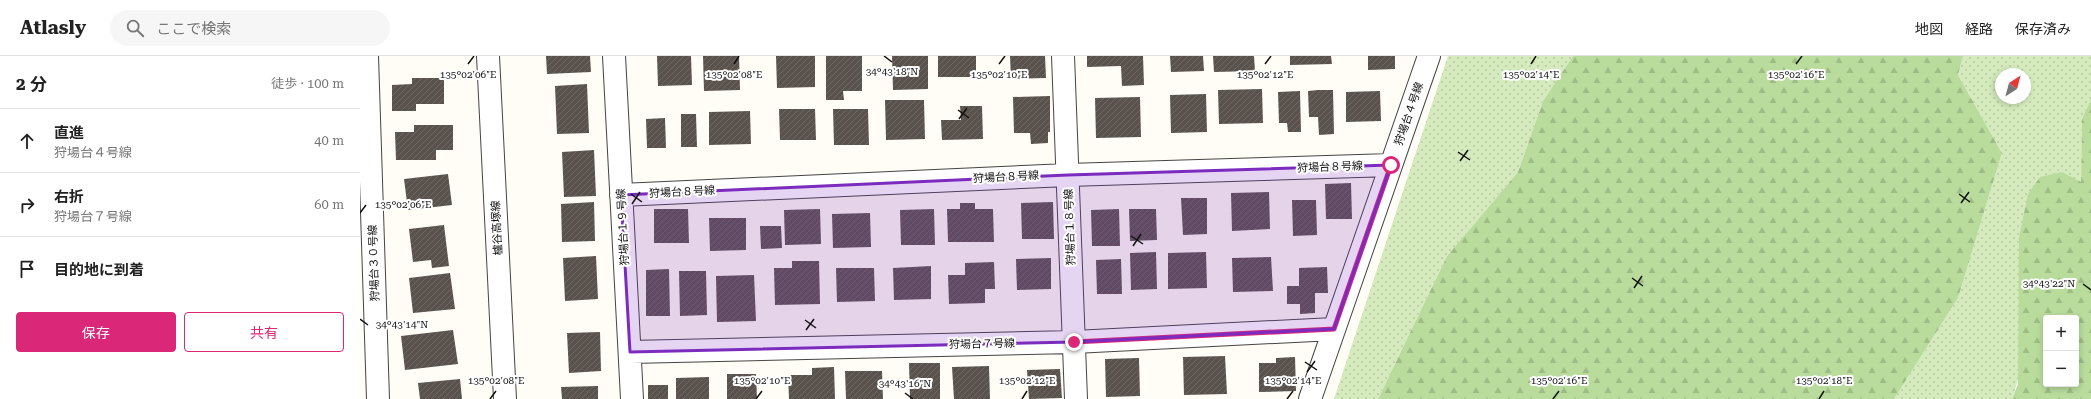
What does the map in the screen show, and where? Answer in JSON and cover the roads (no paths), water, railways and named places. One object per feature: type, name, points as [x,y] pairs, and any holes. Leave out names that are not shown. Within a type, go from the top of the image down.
[{"type":"street","name":"狩場台３０号線","points":[[367,56],[366,166],[368,340],[378,399]]},
{"type":"street","name":"櫨谷高塚線","points":[[488,56],[505,399]]},
{"type":"street","name":"狩場台１９号線","points":[[614,56],[632,399]]},
{"type":"street","name":"狩場台１８号線","points":[[1063,56],[1076,399]]},
{"type":"street","name":"狩場台４号線","points":[[1310,399],[1429,56]]},
{"type":"street","name":"狩場台８号線","points":[[621,195],[1068,175],[1391,165]]},
{"type":"street","name":"狩場台７号線","points":[[630,352],[1074,342],[1334,329]]}]
